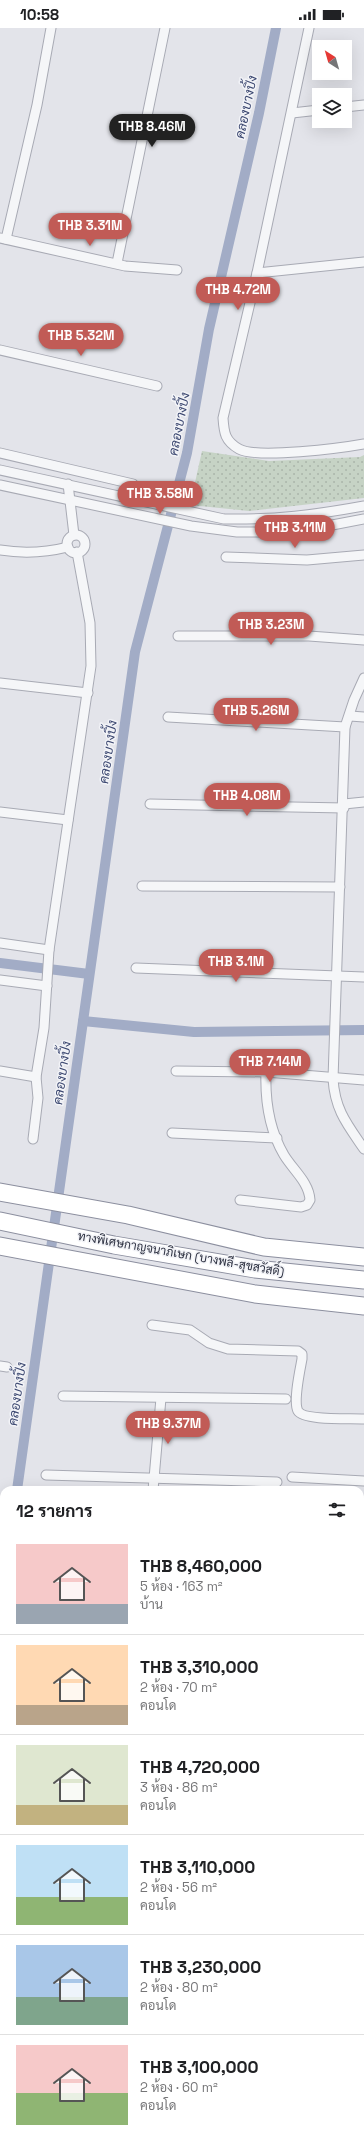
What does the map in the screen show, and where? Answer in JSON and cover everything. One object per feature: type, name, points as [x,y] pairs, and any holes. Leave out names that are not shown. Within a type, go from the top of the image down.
[{"type":"highway","points":[[0,1192],[128,1215],[264,1247],[364,1256]]},
{"type":"highway","name":"ทางพิเศษกาญจนาภิเษก (บางพลี-สุขสวัสดิ์)","points":[[0,1221],[114,1245],[255,1269],[364,1280]]},
{"type":"highway","points":[[0,1246],[255,1294],[364,1306]]},
{"type":"street","points":[[51,28],[39,97],[3,239],[117,263],[125,266],[177,270]]},
{"type":"street","points":[[117,263],[165,28]]},
{"type":"street","points":[[309,28],[292,113],[224,418],[224,434],[230,443],[240,450],[267,452],[307,451],[364,444]]},
{"type":"street","points":[[352,106],[364,105]]},
{"type":"street","points":[[292,113],[312,111]]},
{"type":"street","points":[[257,273],[364,262]]},
{"type":"street","points":[[0,350],[157,386]]},
{"type":"street","points":[[0,453],[133,484]]},
{"type":"street","points":[[0,470],[224,519],[257,520],[302,517],[364,506]]},
{"type":"street","points":[[68,484],[68,500],[74,536]]},
{"type":"street","points":[[0,485],[191,526],[237,532],[264,532],[327,526],[364,519]]},
{"type":"street","points":[[74,536],[79,536],[84,542],[84,547],[77,552],[70,551],[68,547],[68,540],[74,536]]},
{"type":"street","points":[[0,550],[33,553],[50,552],[68,547]]},
{"type":"street","points":[[33,1139],[38,1098],[36,1077],[44,1028],[49,954],[91,666],[90,623],[77,552]]},
{"type":"street","points":[[226,557],[307,560],[364,555]]},
{"type":"street","points":[[178,636],[309,636],[364,640]]},
{"type":"street","points":[[364,678],[354,700],[350,716],[345,727],[337,1017],[334,1040],[333,1079],[335,1098],[341,1115],[360,1138],[364,1149]]},
{"type":"street","points":[[0,682],[88,693]]},
{"type":"street","points":[[350,716],[364,717]]},
{"type":"street","points":[[168,717],[345,727]]},
{"type":"street","points":[[150,804],[344,806],[364,802]]},
{"type":"street","points":[[0,812],[68,820]]},
{"type":"street","points":[[142,886],[340,888]]},
{"type":"street","points":[[0,944],[49,954]]},
{"type":"street","points":[[136,968],[364,977]]},
{"type":"street","points":[[0,980],[47,983]]},
{"type":"street","points":[[0,1071],[36,1077]]},
{"type":"street","points":[[176,1071],[266,1072],[333,1079],[364,1080]]},
{"type":"street","points":[[240,1200],[301,1207],[307,1205],[310,1200],[310,1191],[284,1155],[277,1138],[267,1105],[266,1072]]},
{"type":"street","points":[[172,1133],[277,1138]]},
{"type":"street","points":[[152,1325],[190,1330],[209,1343],[228,1349],[298,1351],[302,1354],[302,1359],[296,1400],[297,1410],[301,1414],[309,1417],[364,1419]]},
{"type":"street","points":[[63,1396],[286,1399]]},
{"type":"street","points":[[154,1486],[161,1398]]},
{"type":"street","points":[[46,1475],[277,1482]]},
{"type":"street","points":[[292,1477],[364,1481]]},
{"type":"green space","points":[[202,451],[269,461],[360,457],[364,455],[364,498],[249,511],[190,505]]},
{"type":"waterway","name":"คลองบางปิ้ง","points":[[18,1486],[135,652],[187,453],[209,329],[259,113],[276,28]]},
{"type":"waterway","points":[[0,963],[89,974]]},
{"type":"waterway","points":[[83,1021],[194,1032],[364,1030]]}]
